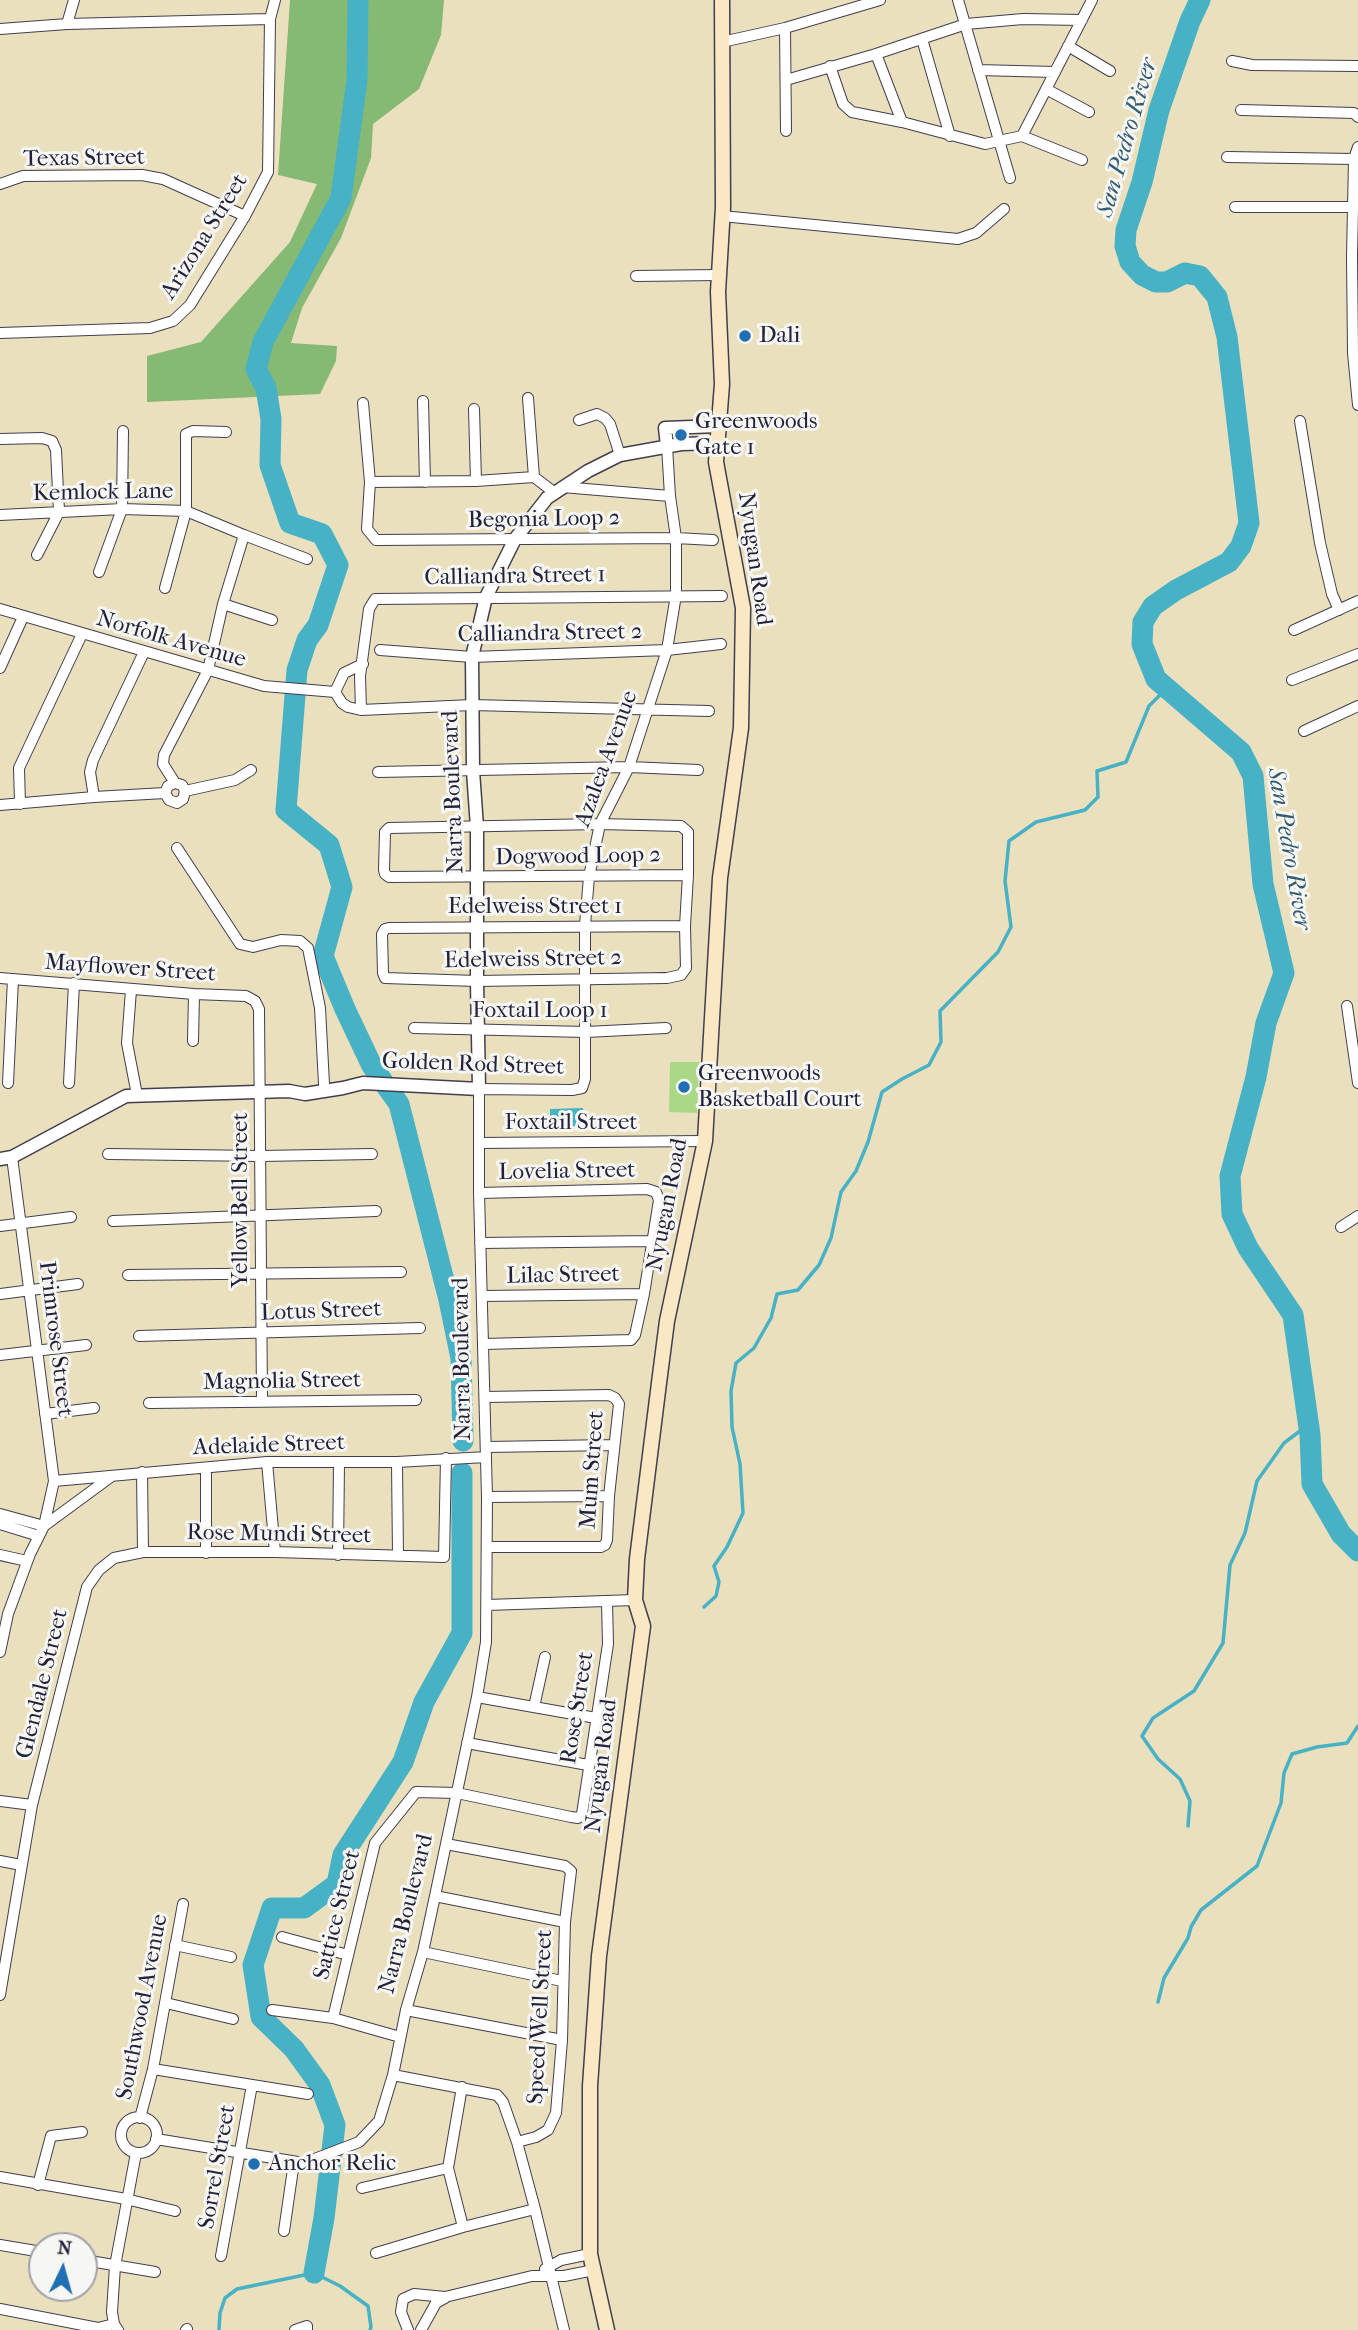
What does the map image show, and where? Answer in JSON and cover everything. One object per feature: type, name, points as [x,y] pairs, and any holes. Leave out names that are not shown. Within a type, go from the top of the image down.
[{"type":"main road","name":"Nyugan Road","points":[[607,2330],[590,2254],[590,2086],[599,1956],[643,1626],[635,1600],[637,1559],[667,1321],[705,1141],[720,878],[741,728],[743,608],[716,462],[722,384],[719,275],[722,216],[722,0]]},
{"type":"street","points":[[67,24],[74,0]]},
{"type":"street","name":"Arizona Street","points":[[0,333],[150,328],[173,321],[190,305],[245,216],[268,172],[271,19],[275,0]]},
{"type":"street","points":[[722,42],[785,29],[880,0]]},
{"type":"street","points":[[958,0],[1010,178]]},
{"type":"street","points":[[1022,136],[1092,0]]},
{"type":"street","points":[[0,29],[67,24],[271,19]]},
{"type":"street","points":[[786,80],[922,40],[966,24],[1023,19],[1082,20]]},
{"type":"street","points":[[785,29],[786,131]]},
{"type":"street","points":[[922,40],[950,136]]},
{"type":"street","points":[[1069,47],[1110,71]]},
{"type":"street","points":[[876,54],[902,121]]},
{"type":"street","points":[[1232,61],[1252,65],[1358,66]]},
{"type":"street","points":[[830,66],[843,104],[852,112],[902,121],[985,144],[1022,136],[1082,160]]},
{"type":"street","points":[[978,70],[1055,72]]},
{"type":"street","points":[[1046,89],[1089,112]]},
{"type":"street","points":[[1241,110],[1354,113],[1358,117]]},
{"type":"street","points":[[1358,146],[1354,159],[1353,207],[1353,353],[1358,405]]},
{"type":"street","points":[[1227,157],[1354,159]]},
{"type":"street","name":"Texas Street","points":[[0,184],[23,176],[142,175],[163,179],[245,216]]},
{"type":"street","points":[[1235,207],[1353,207]]},
{"type":"street","points":[[722,216],[958,239],[976,233],[1004,209]]},
{"type":"street","points":[[636,275],[719,275]]},
{"type":"street","points":[[528,398],[534,478]]},
{"type":"street","points":[[423,401],[425,481]]},
{"type":"street","points":[[363,403],[370,482],[534,478],[559,490],[670,496]]},
{"type":"street","points":[[474,409],[476,481]]},
{"type":"street","points":[[579,420],[597,414],[605,418],[610,424],[620,455]]},
{"type":"street","points":[[1300,421],[1320,543],[1339,610]]},
{"type":"street","points":[[667,446],[665,428],[718,426]]},
{"type":"street","points":[[99,572],[122,509],[123,431]]},
{"type":"street","points":[[165,588],[187,511],[186,434],[193,431],[226,432]]},
{"type":"street","points":[[0,439],[42,438],[52,441],[56,450],[60,512],[37,555]]},
{"type":"street","name":"Narra Boulevard","points":[[156,2139],[299,2162],[356,2144],[379,2121],[393,2075],[405,2010],[423,1952],[477,1697],[486,1642],[487,1497],[479,1193],[478,877],[472,657],[486,597],[515,539],[547,498],[588,471],[620,455],[667,446],[716,443]]},
{"type":"street","name":"Azalea Avenue","points":[[582,1088],[585,1079],[585,925],[589,877],[600,824],[629,767],[667,650],[676,595],[676,538],[667,446]]},
{"type":"street","name":"Begonia Loop 2","points":[[370,482],[367,529],[376,540],[713,540]]},
{"type":"street","name":"Kemlock Lane","points":[[0,515],[122,509],[187,511],[307,559]]},
{"type":"street","points":[[175,783],[163,764],[164,755],[208,670],[223,604],[244,536]]},
{"type":"street","name":"Calliandra Street 1","points":[[363,664],[369,609],[375,598],[722,596]]},
{"type":"street","points":[[1294,630],[1358,601]]},
{"type":"street","points":[[223,604],[272,620]]},
{"type":"street","name":"Norfolk Avenue","points":[[0,609],[264,686],[332,691]]},
{"type":"street","points":[[0,668],[23,617]]},
{"type":"street","points":[[20,804],[19,768],[82,634]]},
{"type":"street","name":"Calliandra Street 2","points":[[380,650],[472,657],[667,650],[721,644]]},
{"type":"street","points":[[94,797],[90,772],[93,760],[144,652]]},
{"type":"street","points":[[1292,680],[1358,654]]},
{"type":"street","points":[[363,664],[344,673],[332,691],[348,707],[361,710],[472,705],[709,711]]},
{"type":"street","points":[[361,710],[360,676],[363,664]]},
{"type":"street","points":[[1304,731],[1358,706]]},
{"type":"street","points":[[377,772],[629,767],[698,770]]},
{"type":"street","points":[[185,791],[235,780],[251,770]]},
{"type":"street","points":[[175,783],[182,785],[185,791],[183,799],[177,803],[169,800],[165,793],[168,786],[175,783]]},
{"type":"street","points":[[0,805],[165,793]]},
{"type":"street","points":[[477,827],[600,824],[686,828],[688,875],[685,926]]},
{"type":"street","name":"Dogwood Loop 2","points":[[477,827],[386,829],[385,874],[389,877],[688,875]]},
{"type":"street","points":[[177,848],[240,944],[253,947],[281,940],[300,941],[307,948],[320,1008],[324,1084]]},
{"type":"street","name":"Edelweiss Street 1","points":[[385,978],[382,934],[385,929],[685,926]]},
{"type":"street","name":"Edelweiss Street 2","points":[[385,978],[477,981],[667,978],[681,975],[686,968],[685,926]]},
{"type":"street","name":"Mayflower Street","points":[[0,978],[246,996],[255,1001]]},
{"type":"street","points":[[8,1083],[13,979]]},
{"type":"street","points":[[69,1083],[74,983]]},
{"type":"street","points":[[131,989],[127,1043],[137,1095]]},
{"type":"street","points":[[193,1041],[194,994]]},
{"type":"street","name":"Yellow Bell Street","points":[[255,1001],[259,1009],[262,1401]]},
{"type":"street","points":[[1347,1006],[1358,1083]]},
{"type":"street","name":"Foxtail Loop 1","points":[[414,1028],[586,1032],[666,1028]]},
{"type":"street","name":"Golden Rod Street","points":[[289,1091],[306,1085],[342,1083],[417,1084],[480,1089],[582,1088]]},
{"type":"street","name":"Golden Rod Street","points":[[6,1158],[126,1096],[289,1091],[305,1094],[359,1084]]},
{"type":"street","name":"Foxtail Street","points":[[479,1143],[705,1141]]},
{"type":"street","points":[[108,1154],[372,1154]]},
{"type":"street","name":"Primrose Street","points":[[0,1652],[4,1613],[42,1531],[54,1481],[21,1224],[6,1158]]},
{"type":"street","name":"Lovelia Street","points":[[479,1193],[647,1189],[656,1192],[659,1200],[653,1241]]},
{"type":"street","points":[[113,1221],[376,1211]]},
{"type":"street","points":[[1341,1227],[1358,1216]]},
{"type":"street","points":[[0,1226],[71,1217]]},
{"type":"street","points":[[480,1243],[653,1241],[635,1335],[631,1340],[484,1344]]},
{"type":"street","points":[[128,1275],[401,1272]]},
{"type":"street","points":[[0,1294],[78,1284]]},
{"type":"street","name":"Lilac Street","points":[[483,1296],[644,1294]]},
{"type":"street","name":"Lotus Street","points":[[139,1336],[420,1328]]},
{"type":"street","points":[[0,1355],[86,1345]]},
{"type":"street","name":"Mum Street","points":[[485,1397],[609,1395],[619,1404],[605,1545],[487,1548]]},
{"type":"street","name":"Magnolia Street","points":[[149,1403],[415,1400]]},
{"type":"street","points":[[45,1414],[94,1408]]},
{"type":"street","name":"Adelaide Street","points":[[54,1481],[267,1462],[397,1462],[486,1452],[614,1445]]},
{"type":"street","name":"Rose Mundi Street","points":[[114,1558],[143,1552],[275,1552],[444,1557],[446,1458]]},
{"type":"street","points":[[267,1462],[275,1552]]},
{"type":"street","points":[[338,1462],[338,1555]]},
{"type":"street","points":[[397,1462],[398,1556]]},
{"type":"street","points":[[206,1468],[206,1553]]},
{"type":"street","points":[[142,1472],[143,1552]]},
{"type":"street","points":[[0,1524],[42,1531],[113,1476]]},
{"type":"street","points":[[487,1497],[608,1496]]},
{"type":"street","points":[[0,1514],[42,1531]]},
{"type":"street","points":[[0,1555],[27,1561]]},
{"type":"street","name":"Glendale Street","points":[[0,1995],[32,1805],[87,1587],[99,1570],[114,1558]]},
{"type":"street","points":[[488,1605],[635,1600]]},
{"type":"street","name":"Rose Street","points":[[457,1793],[578,1818],[582,1814],[608,1644],[607,1602]]},
{"type":"street","points":[[534,1707],[545,1657]]},
{"type":"street","points":[[477,1697],[596,1718]]},
{"type":"street","points":[[467,1743],[588,1765]]},
{"type":"street","name":"Sattice Street","points":[[332,2018],[375,1843],[416,1792],[457,1793]]},
{"type":"street","points":[[0,1801],[32,1805]]},
{"type":"street","name":"Speed Well Street","points":[[446,1844],[565,1866],[570,1871],[556,2113],[548,2130],[536,2137],[517,2142]]},
{"type":"street","points":[[0,1861],[21,1865]]},
{"type":"street","points":[[435,1896],[565,1922]]},
{"type":"street","name":"Southwood Avenue","points":[[141,2118],[166,2003],[183,1904]]},
{"type":"street","points":[[282,1937],[348,1955]]},
{"type":"street","points":[[175,1945],[231,1957]]},
{"type":"street","points":[[423,1952],[562,1981]]},
{"type":"street","points":[[166,2003],[233,2019]]},
{"type":"street","points":[[272,2010],[332,2018],[400,2037]]},
{"type":"street","points":[[405,2010],[562,2040]]},
{"type":"street","points":[[153,2069],[308,2094]]},
{"type":"street","points":[[393,2075],[497,2095],[503,2102],[535,2209],[564,2330]]},
{"type":"street","name":"Sorrel Street","points":[[221,2256],[252,2085]]},
{"type":"street","points":[[461,2087],[448,2168],[463,2227]]},
{"type":"street","points":[[133,2119],[148,2120],[153,2125],[156,2139],[152,2147],[145,2152],[136,2153],[123,2144],[122,2129],[133,2119]]},
{"type":"street","points":[[38,2185],[51,2136],[82,2132]]},
{"type":"street","points":[[0,2309],[99,2329],[116,2327],[111,2312],[115,2266],[136,2153]]},
{"type":"street","points":[[284,2231],[299,2162]]},
{"type":"street","points":[[362,2188],[448,2168]]},
{"type":"street","points":[[0,2177],[126,2199],[175,2211]]},
{"type":"street","points":[[376,2253],[535,2209]]},
{"type":"street","points":[[0,2245],[28,2250]]},
{"type":"street","points":[[408,2330],[401,2312],[402,2299],[414,2294],[445,2297],[550,2271],[561,2260],[590,2254]]},
{"type":"street","points":[[98,2263],[155,2272]]},
{"type":"street","points":[[550,2271],[564,2276],[594,2270]]},
{"type":"street","points":[[421,2330],[436,2303],[445,2297]]},
{"type":"street","points":[[295,2330],[307,2328]]},
{"type":"green space","points":[[290,0],[444,0],[441,35],[419,89],[373,124],[371,158],[341,238],[302,308],[291,343],[337,346],[336,361],[320,394],[147,402],[147,356],[201,342],[290,242],[317,184],[278,175]]},
{"type":"green space","name":"Greenwoods Basketball Court","points":[[670,1062],[699,1062],[697,1113],[669,1112]]},
{"type":"water","points":[[583,1108],[584,1126],[550,1127],[550,1109]]},
{"type":"waterway","points":[[358,0],[357,80],[341,198],[263,342],[256,369],[266,388],[271,419],[270,465],[290,523],[322,534],[338,565],[318,625],[307,640],[297,670],[286,810],[329,845],[342,887],[323,956],[372,1066],[399,1104],[461,1358],[463,1441]]},
{"type":"waterway","name":"San Pedro River","points":[[1200,0],[1159,110],[1142,182],[1126,230],[1125,246],[1130,262],[1142,275],[1156,282],[1167,282],[1185,273],[1200,276],[1217,297],[1227,337],[1249,523],[1241,546],[1229,562],[1176,590],[1153,606],[1143,622],[1142,644],[1156,679],[1241,752],[1253,776],[1263,884],[1284,973],[1266,1023],[1256,1077],[1230,1176],[1232,1214],[1248,1248],[1293,1315],[1310,1435],[1312,1484],[1341,1534],[1358,1551]]},
{"type":"waterway","points":[[704,1607],[716,1596],[719,1582],[714,1566],[727,1547],[743,1513],[740,1464],[732,1427],[731,1391],[736,1363],[754,1348],[771,1318],[777,1294],[798,1290],[819,1265],[831,1238],[841,1192],[856,1171],[868,1142],[882,1092],[929,1065],[941,1042],[940,1011],[998,952],[1011,927],[1005,881],[1009,841],[1036,822],[1085,810],[1098,797],[1097,771],[1126,762],[1149,706],[1166,689]]},
{"type":"waterway","points":[[1188,1826],[1190,1801],[1180,1779],[1158,1759],[1142,1736],[1153,1718],[1194,1691],[1223,1643],[1230,1565],[1245,1533],[1257,1481],[1284,1443],[1308,1425]]},
{"type":"waterway","points":[[314,2273],[324,2218],[335,2125],[320,2085],[294,2049],[261,2017],[253,1965],[272,1908],[304,1908],[337,1884],[343,1855],[403,1762],[424,1702],[462,1633],[462,1473]]},
{"type":"waterway","points":[[1158,2002],[1164,1978],[1201,1910],[1257,1866],[1281,1803],[1284,1773],[1292,1754],[1347,1743],[1358,1726]]},
{"type":"waterway","points":[[219,2330],[220,2313],[225,2298],[237,2289],[314,2273],[340,2286],[368,2306],[370,2330]]},
{"type":"place","name":"Dali","points":[[745,336]]},
{"type":"place","name":"Greenwoods Gate 1","points":[[681,435]]},
{"type":"place","name":"Greenwoods Basketball Court","points":[[684,1087]]},
{"type":"place","name":"Anchor Relic","points":[[254,2164]]}]
